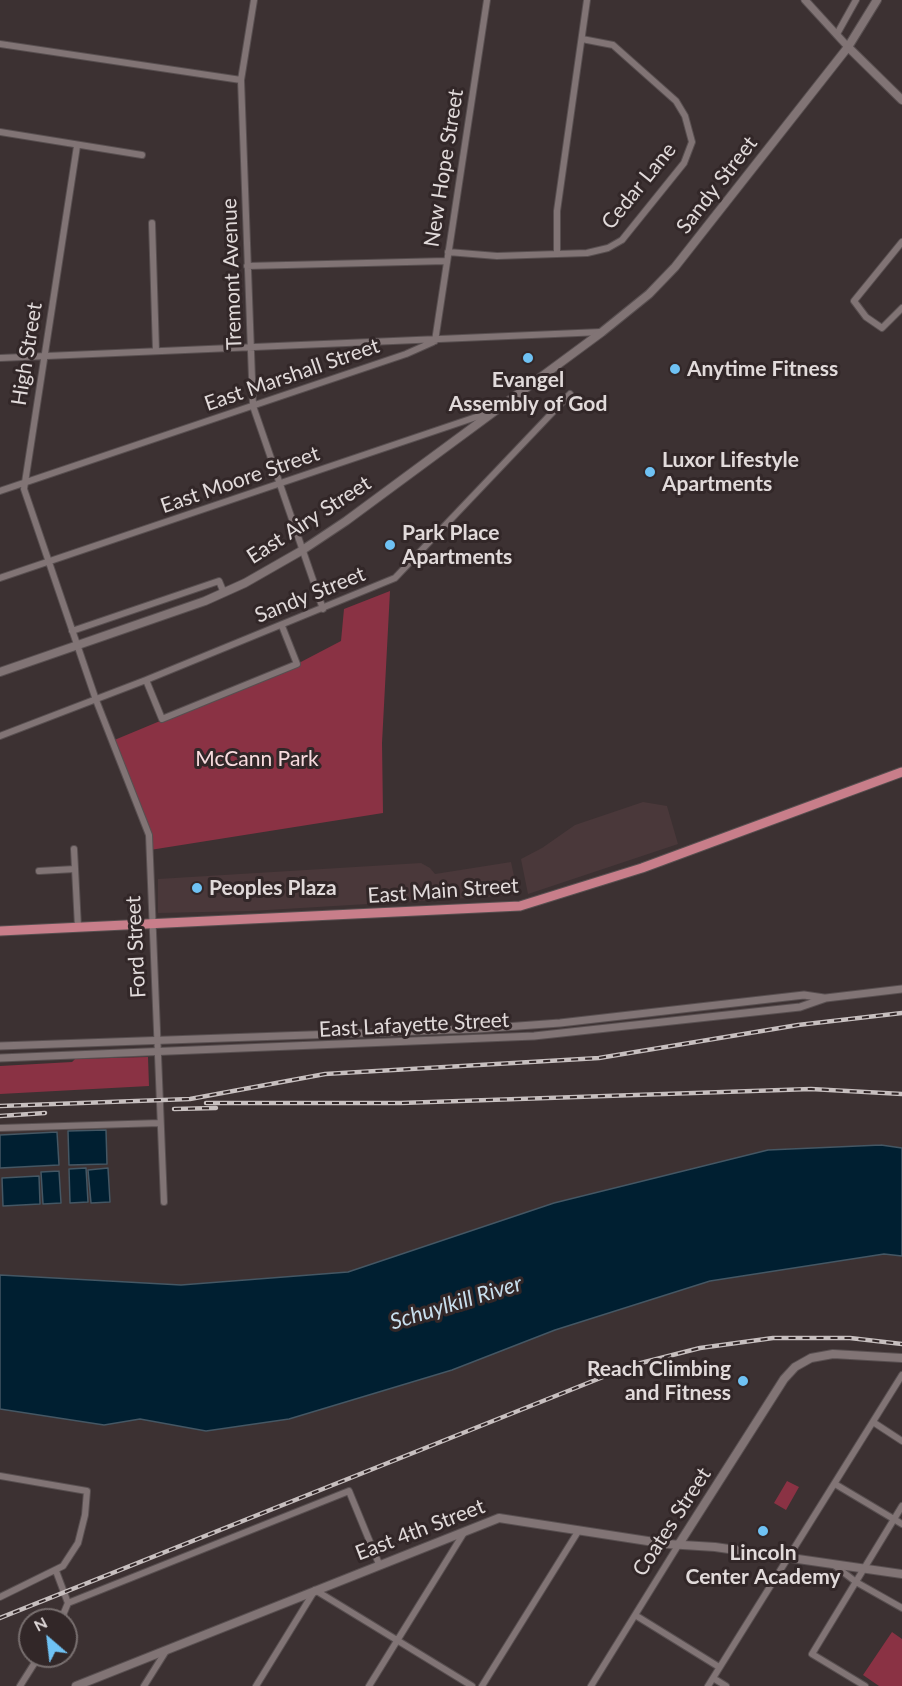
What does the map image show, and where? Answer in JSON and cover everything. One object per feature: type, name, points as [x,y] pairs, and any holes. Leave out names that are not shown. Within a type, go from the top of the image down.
[{"type":"main road","name":"Sandy Street","points":[[602,332],[649,294],[675,267],[848,47],[877,0]]},
{"type":"main road","points":[[848,47],[902,100]]},
{"type":"main road","name":"East Airy Street","points":[[0,672],[224,592],[301,551],[397,484],[491,412],[602,332]]},
{"type":"main road","name":"East Main Street","points":[[0,931],[520,906],[642,868],[902,772]]},
{"type":"main road","name":"Coates Street","points":[[679,1544],[784,1379],[799,1364],[821,1355],[856,1354],[902,1358]]},
{"type":"main road","name":"East 4th Street","points":[[76,1686],[492,1519],[507,1518],[902,1574]]},
{"type":"street","name":"Tremont Avenue","points":[[254,0],[241,80],[253,406],[301,551],[323,609]]},
{"type":"street","name":"New Hope Street","points":[[435,340],[487,0]]},
{"type":"street","points":[[557,254],[557,211],[587,0]]},
{"type":"street","points":[[805,0],[848,47]]},
{"type":"street","points":[[837,34],[856,0]]},
{"type":"street","name":"Cedar Lane","points":[[448,252],[497,255],[557,254],[587,253],[608,248],[622,240],[684,163],[692,142],[685,116],[676,101],[613,45],[582,39]]},
{"type":"street","points":[[0,44],[241,80]]},
{"type":"street","points":[[0,132],[142,155]]},
{"type":"street","name":"High Street","points":[[77,146],[24,483],[96,700]]},
{"type":"street","points":[[152,223],[156,351]]},
{"type":"street","points":[[902,242],[854,301],[866,317],[882,328],[902,308]]},
{"type":"street","points":[[248,266],[446,261]]},
{"type":"street","name":"East Marshall Street","points":[[0,491],[406,354],[435,340],[602,332]]},
{"type":"street","points":[[0,358],[435,340]]},
{"type":"street","name":"Sandy Street","points":[[0,736],[282,626],[396,578],[570,394]]},
{"type":"street","name":"East Moore Street","points":[[0,578],[491,412]]},
{"type":"street","points":[[72,631],[219,581],[224,592]]},
{"type":"street","points":[[96,623],[100,637]]},
{"type":"street","points":[[146,680],[162,719],[297,664],[282,626]]},
{"type":"street","name":"Ford Street","points":[[96,700],[149,835],[164,1202]]},
{"type":"street","points":[[74,849],[78,927]]},
{"type":"street","points":[[39,871],[75,869]]},
{"type":"street","name":"East Lafayette Street","points":[[0,1058],[534,1036],[800,1007],[826,998],[902,989]]},
{"type":"street","name":"East Lafayette Street","points":[[0,1046],[477,1029],[560,1023],[804,995],[826,998]]},
{"type":"street","points":[[0,1128],[160,1123]]},
{"type":"street","points":[[708,1686],[902,1375]]},
{"type":"street","points":[[873,1422],[902,1441]]},
{"type":"street","points":[[0,1476],[87,1491],[85,1515],[78,1543],[68,1559],[56,1571],[0,1597]]},
{"type":"street","points":[[835,1484],[902,1524]]},
{"type":"street","points":[[68,1603],[349,1491],[379,1564]]},
{"type":"street","points":[[865,1686],[812,1654],[902,1506]]},
{"type":"street","points":[[369,1686],[466,1529]]},
{"type":"street","points":[[482,1686],[579,1530]]},
{"type":"street","name":"Coates Street","points":[[591,1686],[679,1544]]},
{"type":"street","points":[[832,1563],[856,1582],[902,1608]]},
{"type":"street","points":[[56,1571],[68,1603],[66,1608]]},
{"type":"street","points":[[256,1686],[315,1590],[472,1686]]},
{"type":"street","points":[[635,1615],[719,1667]]},
{"type":"street","points":[[144,1686],[167,1650]]},
{"type":"street","points":[[20,1686],[31,1668]]},
{"type":"street","points":[[713,1678],[726,1686]]},
{"type":"shaded area","points":[[643,802],[667,806],[678,844],[528,894],[521,859],[542,848],[575,825]]},
{"type":"shaded area","points":[[511,862],[518,895],[251,911],[158,913],[158,879],[421,863],[435,874]]},
{"type":"green space","name":"McCann Park","points":[[390,591],[382,743],[383,813],[150,850],[149,835],[112,741],[297,664],[341,641],[344,609]]},
{"type":"green space","points":[[148,1057],[149,1086],[0,1094],[0,1066],[72,1062],[75,1059]]},
{"type":"green space","points":[[787,1481],[799,1487],[786,1510],[774,1503]]},
{"type":"green space","points":[[892,1632],[902,1639],[902,1686],[879,1686],[863,1675]]},
{"type":"water","points":[[106,1130],[107,1164],[69,1165],[68,1131]]},
{"type":"water","points":[[57,1132],[59,1165],[0,1168],[0,1135]]},
{"type":"water","name":"Schuylkill River","points":[[881,1145],[902,1148],[902,1256],[884,1254],[710,1281],[555,1330],[452,1370],[289,1419],[206,1431],[140,1419],[104,1425],[0,1409],[0,1275],[181,1285],[348,1272],[554,1203],[768,1150]]},
{"type":"water","points":[[86,1168],[88,1202],[70,1203],[69,1169]]},
{"type":"water","points":[[108,1168],[110,1202],[91,1203],[88,1170]]},
{"type":"water","points":[[59,1171],[61,1203],[43,1204],[41,1172]]},
{"type":"water","points":[[39,1176],[40,1204],[3,1206],[2,1178]]},
{"type":"railway","points":[[0,1106],[190,1099],[325,1074],[599,1058],[798,1025],[902,1013]]},
{"type":"railway","points":[[206,1103],[401,1103],[811,1089],[902,1094]]},
{"type":"railway","points":[[174,1109],[216,1108]]},
{"type":"railway","points":[[0,1116],[45,1113]]},
{"type":"railway","points":[[0,1618],[633,1365],[700,1348],[773,1338],[850,1338],[902,1344]]},
{"type":"place","name":"Evangel Assembly of God","points":[[528,358]]},
{"type":"place","name":"Anytime Fitness","points":[[675,369]]},
{"type":"place","name":"Luxor Lifestyle Apartments","points":[[650,472]]},
{"type":"place","name":"Park Place Apartments","points":[[390,545]]},
{"type":"place","name":"Peoples Plaza","points":[[197,888]]},
{"type":"place","name":"Reach Climbing and Fitness","points":[[743,1381]]},
{"type":"place","name":"Lincoln Center Academy","points":[[763,1531]]}]
